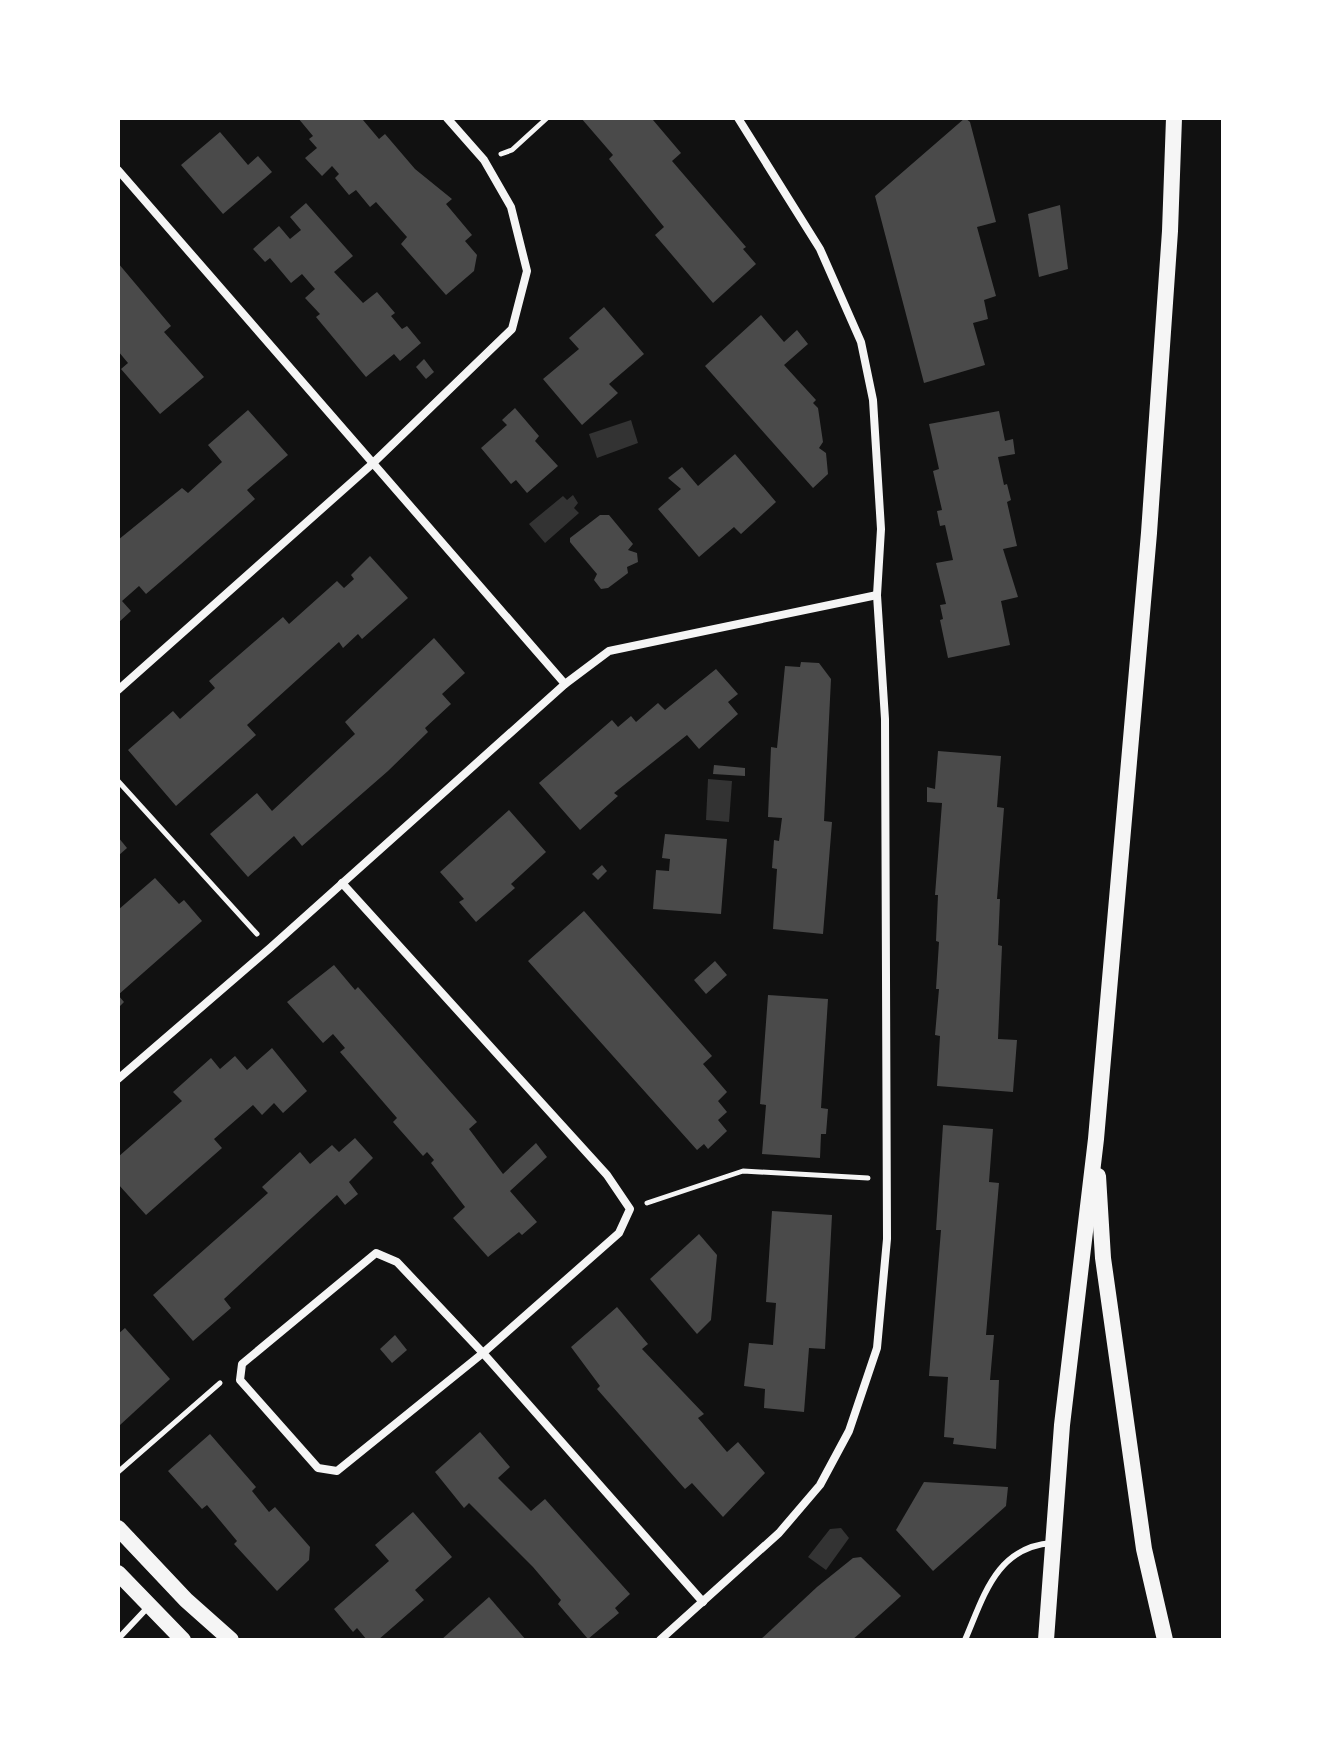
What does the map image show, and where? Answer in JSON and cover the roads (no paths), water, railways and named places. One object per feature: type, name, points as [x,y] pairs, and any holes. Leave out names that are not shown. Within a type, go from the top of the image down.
[{"type":"main road","points":[[1046,1640],[1077,1278],[1096,1139],[1149,533],[1170,231],[1174,118]]},
{"type":"main road","points":[[1096,1139],[1111,1314],[1144,1549],[1165,1640]]},
{"type":"main road","points":[[118,1528],[186,1600],[231,1640]]},
{"type":"main road","points":[[118,1573],[183,1640]]},
{"type":"street","points":[[118,690],[371,465],[512,329],[527,271],[511,207],[484,160],[447,118]]},
{"type":"street","points":[[660,1640],[779,1533],[820,1485],[849,1431],[877,1348],[887,1239],[885,719],[877,595],[881,529],[874,414],[861,342],[820,249],[738,118]]},
{"type":"street","points":[[118,170],[371,465],[565,684]]},
{"type":"street","points":[[118,1079],[270,948],[565,684],[609,651],[877,595]]},
{"type":"street","points":[[342,883],[607,1175],[630,1209],[619,1233],[483,1353],[337,1471],[318,1468],[240,1380],[242,1364],[376,1253],[397,1262],[483,1353],[703,1602]]},
{"type":"lane","points":[[965,1640],[995,1572],[1035,1544],[1054,1543]]},
{"type":"lane","points":[[118,1639],[149,1606]]}]
